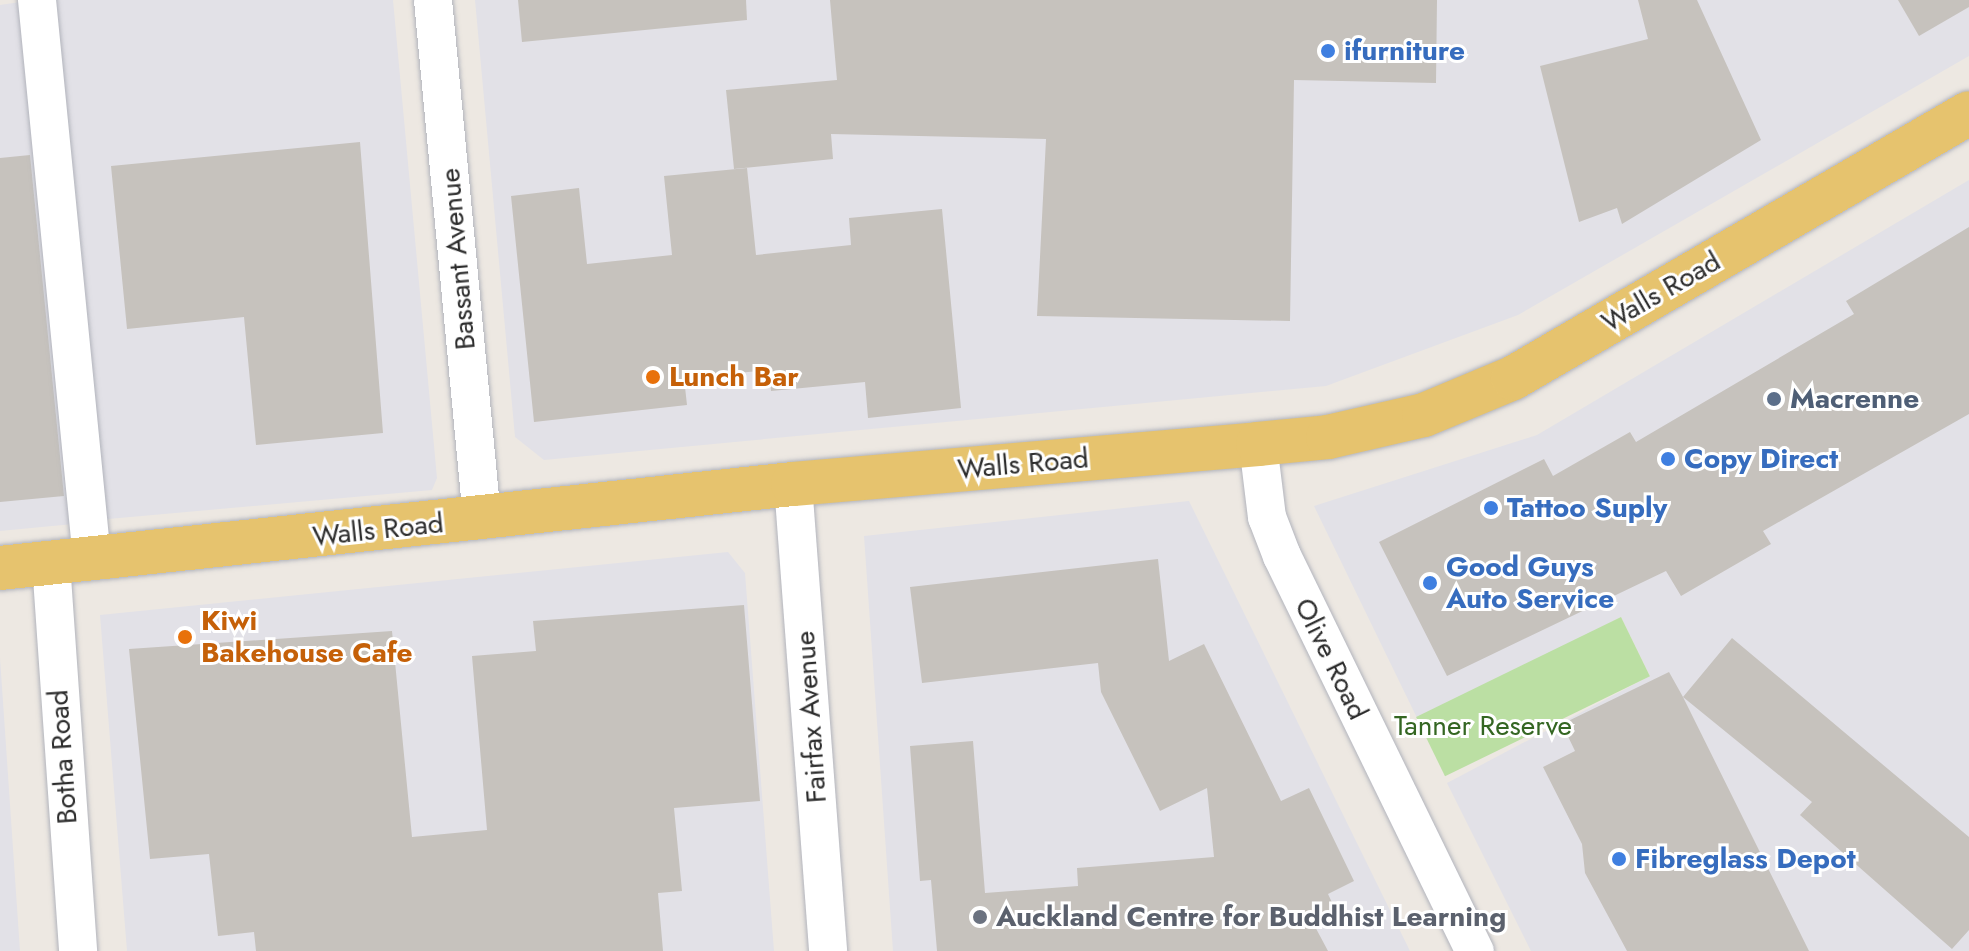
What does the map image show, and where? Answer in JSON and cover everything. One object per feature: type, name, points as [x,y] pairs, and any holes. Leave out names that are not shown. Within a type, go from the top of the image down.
[{"type":"main road","name":"Walls Road","points":[[0,568],[793,484],[1328,437],[1424,415],[1513,378],[1969,113]]},
{"type":"street","name":"Botha Road","points":[[37,0],[71,561],[78,951]]},
{"type":"street","name":"Bassant Avenue","points":[[433,0],[482,518]]},
{"type":"street","name":"Olive Road","points":[[1258,444],[1267,517],[1277,546],[1475,951]]},
{"type":"street","name":"Fairfax Avenue","points":[[793,484],[828,951]]},
{"type":"shaded area","points":[[49,0],[393,0],[437,478],[432,490],[97,520]]},
{"type":"shaded area","points":[[475,0],[1969,0],[1969,56],[1518,315],[1326,386],[544,460],[515,437]]},
{"type":"shaded area","points":[[27,1],[73,524],[0,531],[0,5]]},
{"type":"shaded area","points":[[1969,180],[1969,951],[1531,951],[1447,783],[1650,676],[1621,617],[1419,722],[1314,506],[1537,435]]},
{"type":"shaded area","points":[[1189,501],[1410,951],[893,951],[864,536]]},
{"type":"shaded area","points":[[728,552],[745,573],[774,951],[127,951],[100,615]]},
{"type":"shaded area","points":[[0,658],[20,951],[0,951]]},
{"type":"green space","name":"Tanner Reserve","points":[[1621,617],[1650,676],[1445,776],[1416,717]]},
{"type":"building","points":[[518,0],[746,0],[747,20],[522,42]]},
{"type":"building","points":[[830,0],[1437,0],[1436,83],[1294,80],[1290,321],[1037,316],[1046,139],[831,134],[833,159],[734,169],[726,90],[837,80]]},
{"type":"building","points":[[1638,0],[1697,0],[1761,140],[1622,224],[1617,208],[1579,222],[1540,66],[1648,39]]},
{"type":"building","points":[[1898,0],[1969,0],[1969,7],[1919,36]]},
{"type":"building","points":[[360,142],[383,433],[256,445],[244,317],[127,329],[111,166]]},
{"type":"building","points":[[30,155],[64,496],[0,502],[0,158]]},
{"type":"building","points":[[747,168],[756,255],[851,245],[849,218],[942,209],[961,408],[868,418],[865,382],[771,391],[769,370],[684,378],[687,405],[534,422],[511,196],[579,188],[587,264],[672,255],[664,176]]},
{"type":"building","points":[[1969,227],[1969,414],[1763,531],[1771,544],[1681,596],[1666,571],[1447,676],[1379,542],[1544,459],[1553,476],[1630,432],[1636,442],[1854,314],[1846,301]]},
{"type":"building","points":[[1158,559],[1169,661],[1204,644],[1281,801],[1309,788],[1354,881],[1328,894],[1335,909],[1312,921],[1328,951],[937,951],[931,880],[920,881],[910,746],[973,741],[985,893],[1078,886],[1077,868],[1214,857],[1207,788],[1160,811],[1101,692],[1098,663],[922,683],[910,587]]},
{"type":"building","points":[[744,605],[760,801],[674,808],[682,891],[658,893],[663,951],[256,951],[254,932],[218,936],[209,854],[150,859],[129,649],[392,631],[412,837],[487,830],[472,656],[536,651],[533,621]]},
{"type":"building","points":[[1732,638],[1969,837],[1969,930],[1952,949],[1800,815],[1812,802],[1683,697]]},
{"type":"building","points":[[1669,672],[1809,951],[1627,951],[1585,873],[1582,844],[1543,767],[1575,751],[1562,724]]},
{"type":"place","name":"ifurniture","points":[[1328,51]]},
{"type":"place","name":"Lunch Bar","points":[[653,377]]},
{"type":"place","name":"Macrenne","points":[[1774,399]]},
{"type":"place","name":"Copy Direct","points":[[1668,459]]},
{"type":"place","name":"Tattoo Suply","points":[[1491,508]]},
{"type":"place","name":"Good Guys Auto Service","points":[[1430,583]]},
{"type":"place","name":"Kiwi Bakehouse Cafe","points":[[185,637]]},
{"type":"place","name":"Fibreglass Depot","points":[[1619,859]]},
{"type":"place","name":"Auckland Centre for Buddhist Learning","points":[[980,917]]}]
